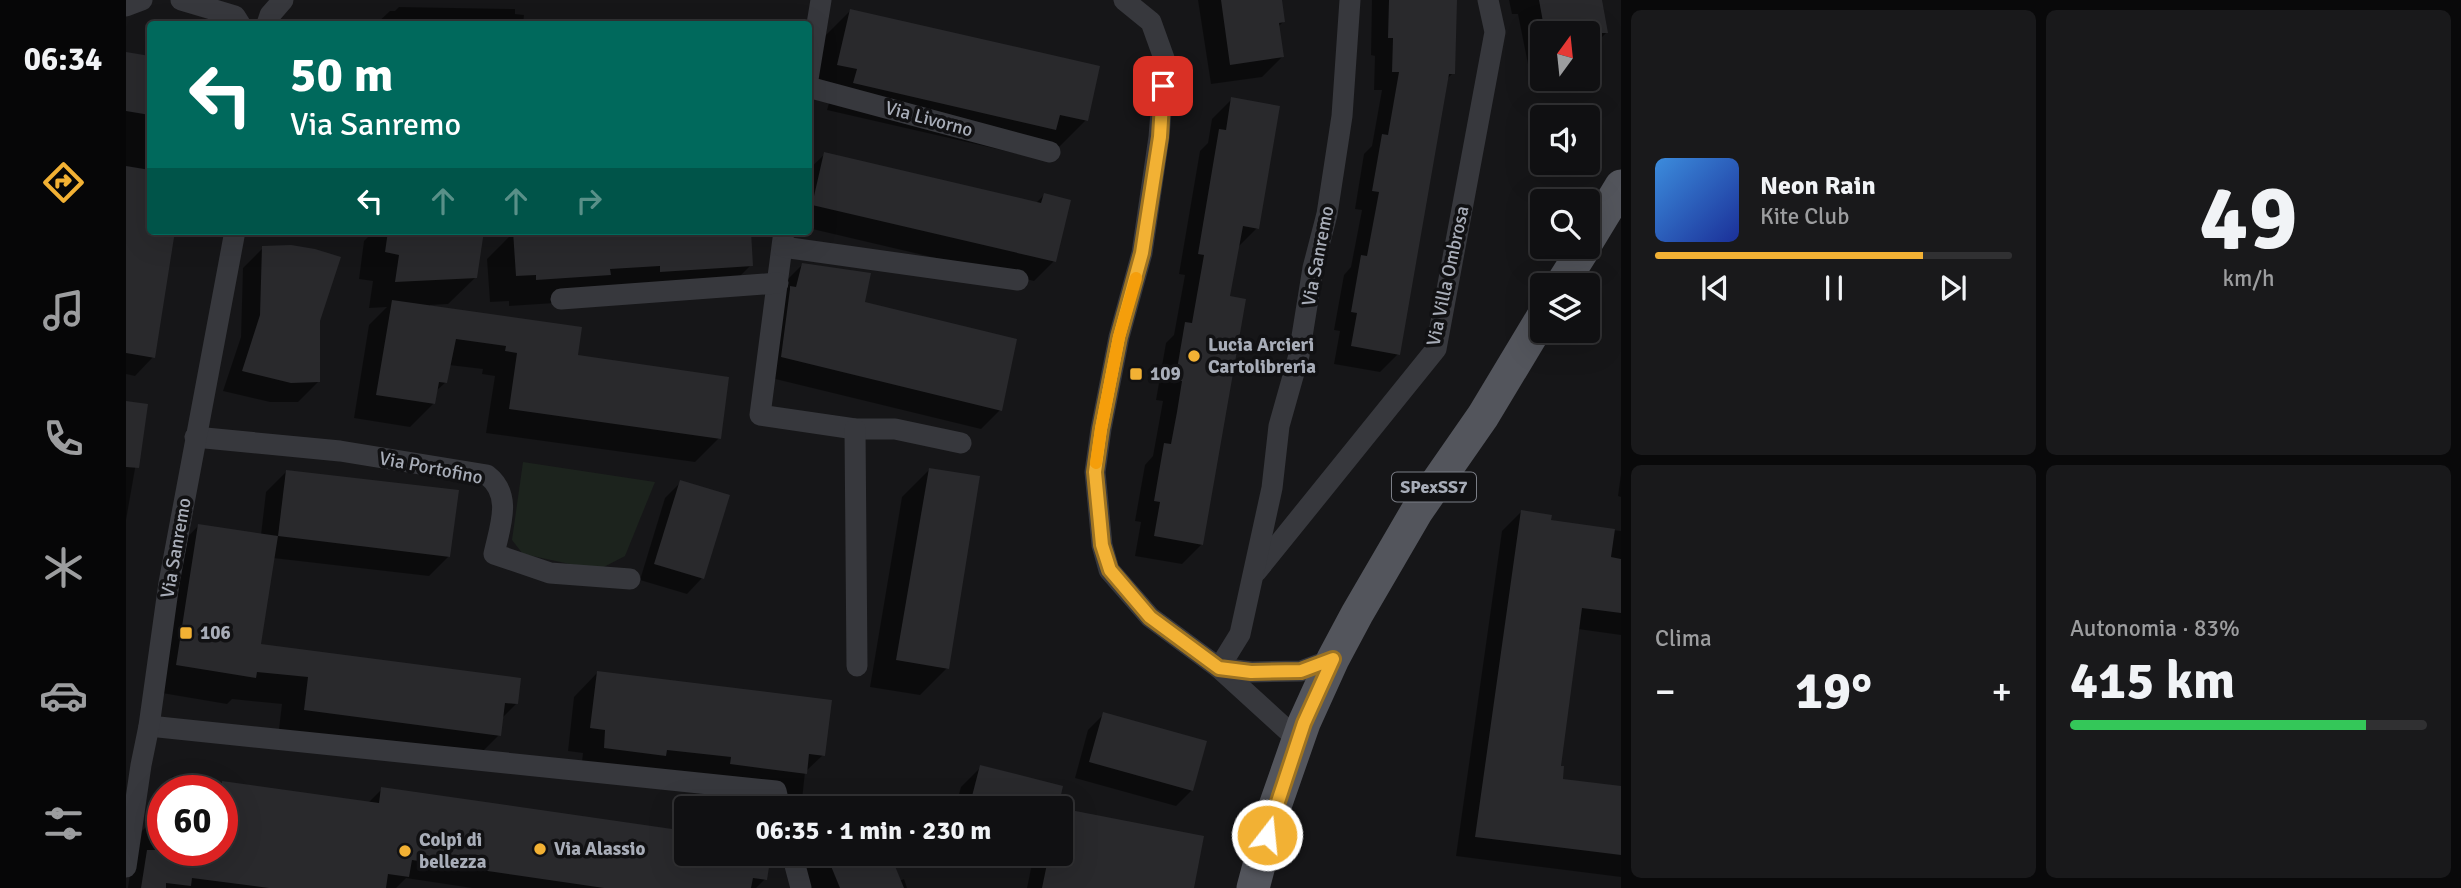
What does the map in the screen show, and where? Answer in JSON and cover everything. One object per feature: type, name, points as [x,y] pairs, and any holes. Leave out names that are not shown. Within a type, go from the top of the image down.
[{"type":"main road","points":[[1600,221],[1621,186]]},
{"type":"main road","name":"SPexSS7","points":[[1253,888],[1298,740],[1333,659],[1417,512],[1483,416],[1530,338]]},
{"type":"street","points":[[126,6],[142,0]]},
{"type":"street","points":[[181,0],[234,16],[238,21]]},
{"type":"street","points":[[268,21],[283,0]]},
{"type":"street","points":[[812,55],[821,0]]},
{"type":"street","points":[[1124,0],[1151,22],[1164,61],[1160,137],[1142,253],[1119,337],[1095,472],[1102,545],[1110,570],[1150,617],[1219,668],[1298,740]]},
{"type":"street","name":"Via Sanremo","points":[[1219,668],[1240,634],[1272,488],[1279,426],[1299,355],[1313,268],[1327,214],[1342,116],[1350,0]]},
{"type":"street","name":"Via Villa Ombrosa","points":[[1252,576],[1436,349],[1494,32],[1488,0]]},
{"type":"street","name":"Via Livorno","points":[[812,88],[1050,152]]},
{"type":"street","name":"Via Sanremo","points":[[126,867],[169,583],[234,235]]},
{"type":"street","points":[[961,443],[895,429],[855,429],[760,415],[783,239],[1018,281]]},
{"type":"street","points":[[561,299],[778,283]]},
{"type":"street","points":[[855,429],[857,666]]},
{"type":"street","name":"Via Portofino","points":[[195,437],[340,451],[487,475],[497,483],[504,502],[494,554],[550,573],[630,579]]},
{"type":"street","points":[[1219,668],[1251,672],[1301,671],[1333,659]]},
{"type":"street","points":[[149,726],[776,791],[777,796]]},
{"type":"street","points":[[795,866],[801,888]]},
{"type":"shaded area","points":[[523,462],[655,482],[625,556],[598,570],[523,554],[512,540]]},
{"type":"building","points":[[1221,0],[1282,0],[1285,22],[1279,23],[1284,57],[1230,65]]},
{"type":"building","points":[[1389,0],[1457,0],[1455,74],[1449,74],[1400,355],[1351,346],[1357,313],[1351,312],[1361,255],[1367,256],[1379,192],[1372,191],[1382,134],[1388,135],[1399,72],[1392,72],[1393,38],[1388,38]]},
{"type":"building","points":[[1539,0],[1602,0],[1608,33],[1600,33],[1600,21],[1543,21]]},
{"type":"building","points":[[850,9],[1100,66],[1088,121],[1060,115],[1056,130],[853,83],[857,69],[837,65]]},
{"type":"building","points":[[126,52],[147,56],[147,114],[126,111]]},
{"type":"building","points":[[1231,97],[1280,106],[1259,229],[1243,226],[1230,296],[1246,299],[1203,545],[1154,536],[1160,502],[1154,501],[1164,443],[1171,444],[1182,381],[1175,381],[1185,322],[1192,323],[1204,255],[1198,254],[1219,129],[1226,130]]},
{"type":"building","points":[[824,152],[1041,203],[1044,193],[1071,200],[1056,262],[812,205]]},
{"type":"building","points":[[126,166],[147,170],[147,235],[174,235],[155,358],[126,353]]},
{"type":"building","points":[[387,235],[483,235],[477,278],[395,282],[399,255],[385,252]]},
{"type":"building","points":[[513,235],[751,235],[753,266],[660,272],[660,266],[610,269],[611,275],[536,280],[536,275],[516,276]]},
{"type":"building","points":[[291,245],[341,257],[320,321],[320,382],[291,383],[242,371],[260,315],[262,246]]},
{"type":"building","points":[[802,263],[871,273],[865,302],[1017,339],[1002,411],[781,357],[790,286],[796,287]]},
{"type":"building","points":[[392,300],[582,327],[578,355],[729,377],[721,439],[509,409],[517,353],[505,351],[506,346],[456,339],[447,383],[439,382],[435,404],[376,395]]},
{"type":"building","points":[[126,401],[148,404],[139,468],[126,467]]},
{"type":"building","points":[[929,468],[980,476],[949,669],[896,660]]},
{"type":"building","points":[[286,470],[459,490],[450,557],[278,536]]},
{"type":"building","points":[[680,480],[730,495],[704,579],[654,564]]},
{"type":"building","points":[[1521,510],[1552,515],[1551,520],[1615,529],[1611,557],[1621,559],[1621,613],[1582,608],[1561,766],[1564,766],[1563,779],[1621,786],[1621,855],[1475,837]]},
{"type":"building","points":[[198,524],[278,536],[261,644],[521,678],[518,704],[505,703],[501,736],[304,710],[308,677],[257,672],[256,678],[176,665]]},
{"type":"building","points":[[597,671],[832,700],[825,756],[809,754],[807,774],[730,764],[731,757],[667,750],[666,756],[604,748],[605,730],[590,728]]},
{"type":"building","points":[[1103,712],[1207,741],[1193,791],[1089,762]]},
{"type":"building","points":[[980,765],[1063,786],[1061,796],[972,796]]},
{"type":"building","points":[[238,783],[379,803],[381,787],[674,829],[674,866],[769,866],[767,880],[753,878],[751,888],[604,888],[412,860],[409,877],[388,874],[386,888],[269,888],[192,878],[191,886],[166,883],[166,888],[141,888],[147,850],[147,866],[238,866]]},
{"type":"building","points":[[1073,811],[1204,836],[1194,888],[1042,888],[1047,866],[1073,866]]},
{"type":"building","points":[[831,866],[895,866],[904,888],[840,888]]},
{"type":"slow traffic","points":[[1096,463],[1119,337],[1136,278]]},
{"type":"place","name":"Lucia Arcieri Cartolibreria","points":[[1194,356]]},
{"type":"place","name":"109","points":[[1136,374]]},
{"type":"place","name":"106","points":[[186,633]]},
{"type":"place","name":"Via Alassio","points":[[540,849]]},
{"type":"place","name":"Colpi di bellezza","points":[[405,851]]},
{"type":"route","points":[[1163,86],[1160,137],[1142,253],[1119,337],[1095,472],[1102,545],[1110,570],[1150,617],[1219,668],[1251,672],[1301,671],[1333,659],[1304,723],[1267,835]]}]
